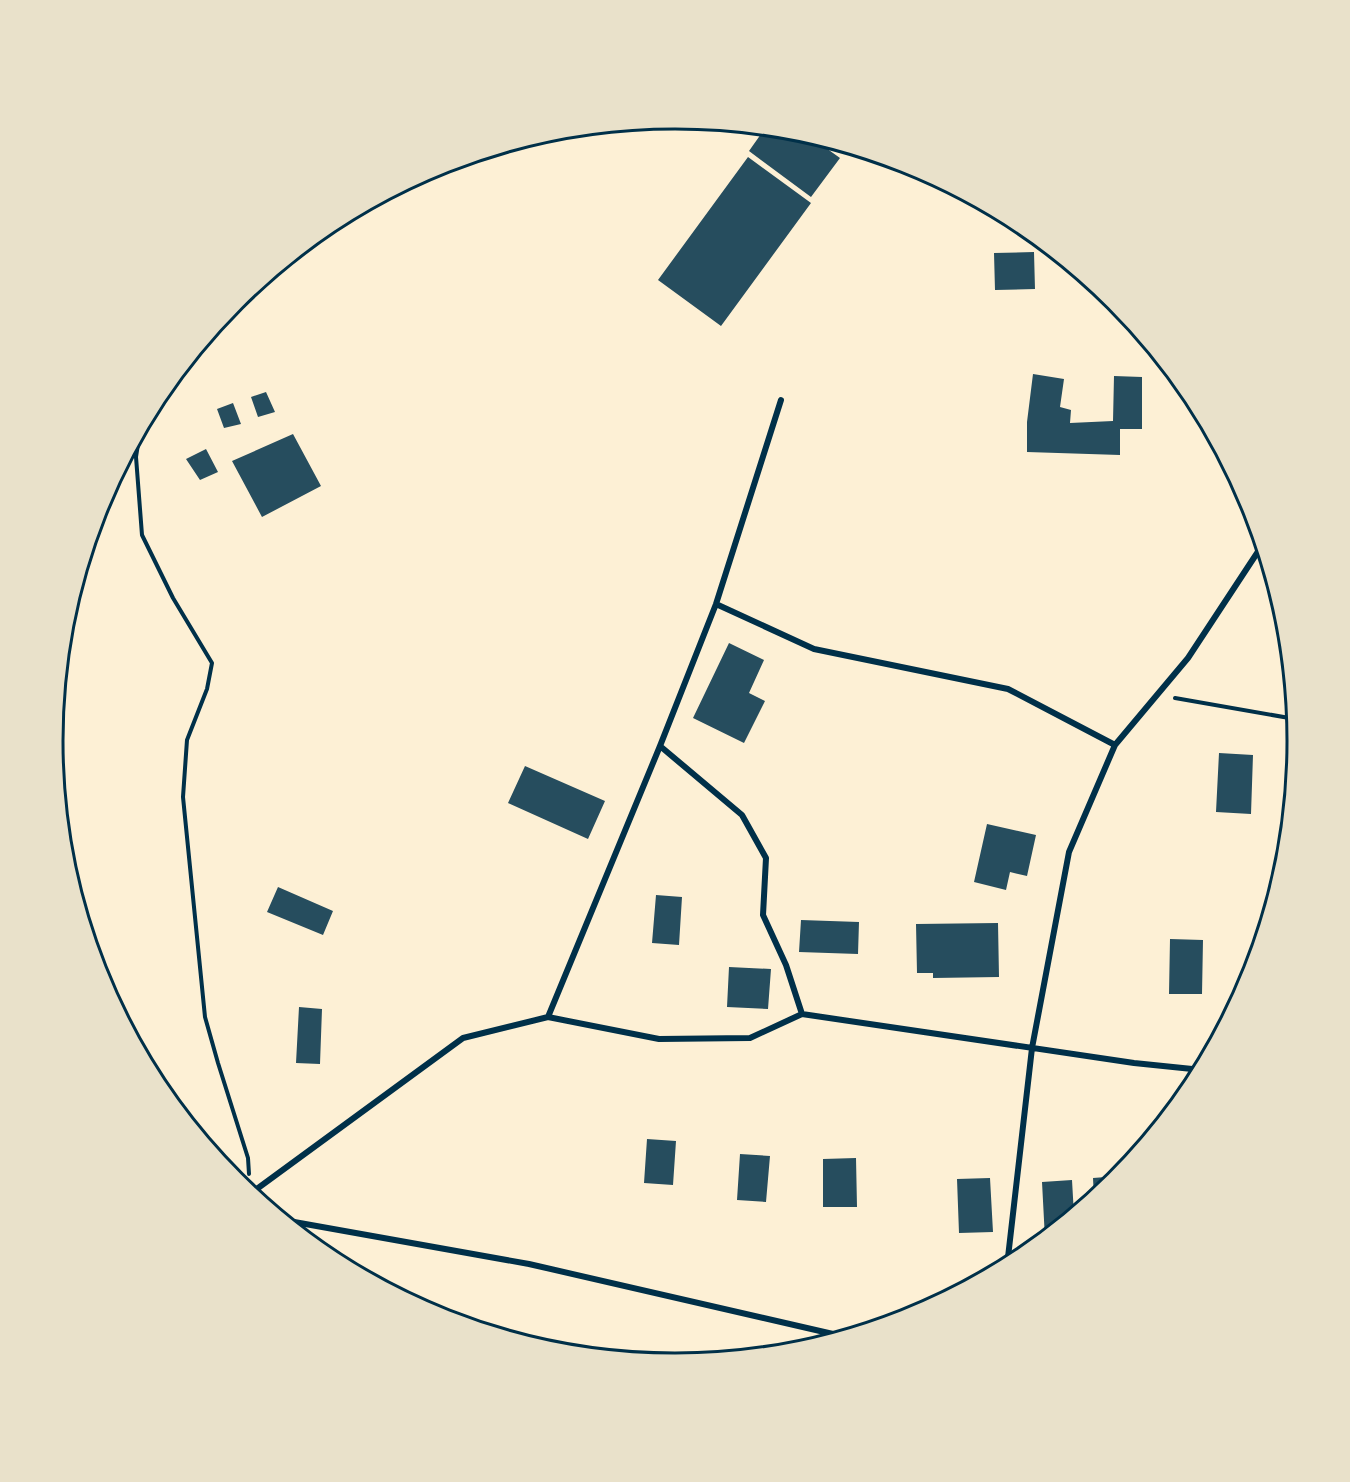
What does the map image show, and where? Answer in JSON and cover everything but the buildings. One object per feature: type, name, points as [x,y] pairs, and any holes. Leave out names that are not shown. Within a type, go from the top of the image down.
[{"type":"street","points":[[548,1017],[716,604],[780,400]]},
{"type":"street","points":[[1008,1254],[1032,1048],[1069,852],[1115,745],[1188,658],[1257,553]]},
{"type":"street","points":[[716,604],[814,649],[1008,689],[1115,745]]},
{"type":"street","points":[[660,746],[742,815],[766,858],[763,915],[786,965],[802,1014]]},
{"type":"street","points":[[258,1188],[463,1038],[548,1017],[658,1039],[750,1038],[802,1014],[1134,1063],[1191,1069]]},
{"type":"street","points":[[297,1222],[529,1264],[829,1333]]},
{"type":"path","points":[[137,449],[142,535],[173,598],[212,663],[207,689],[187,740],[183,797],[206,1017],[248,1158],[249,1178]]},
{"type":"path","points":[[1160,694],[1286,717]]}]
